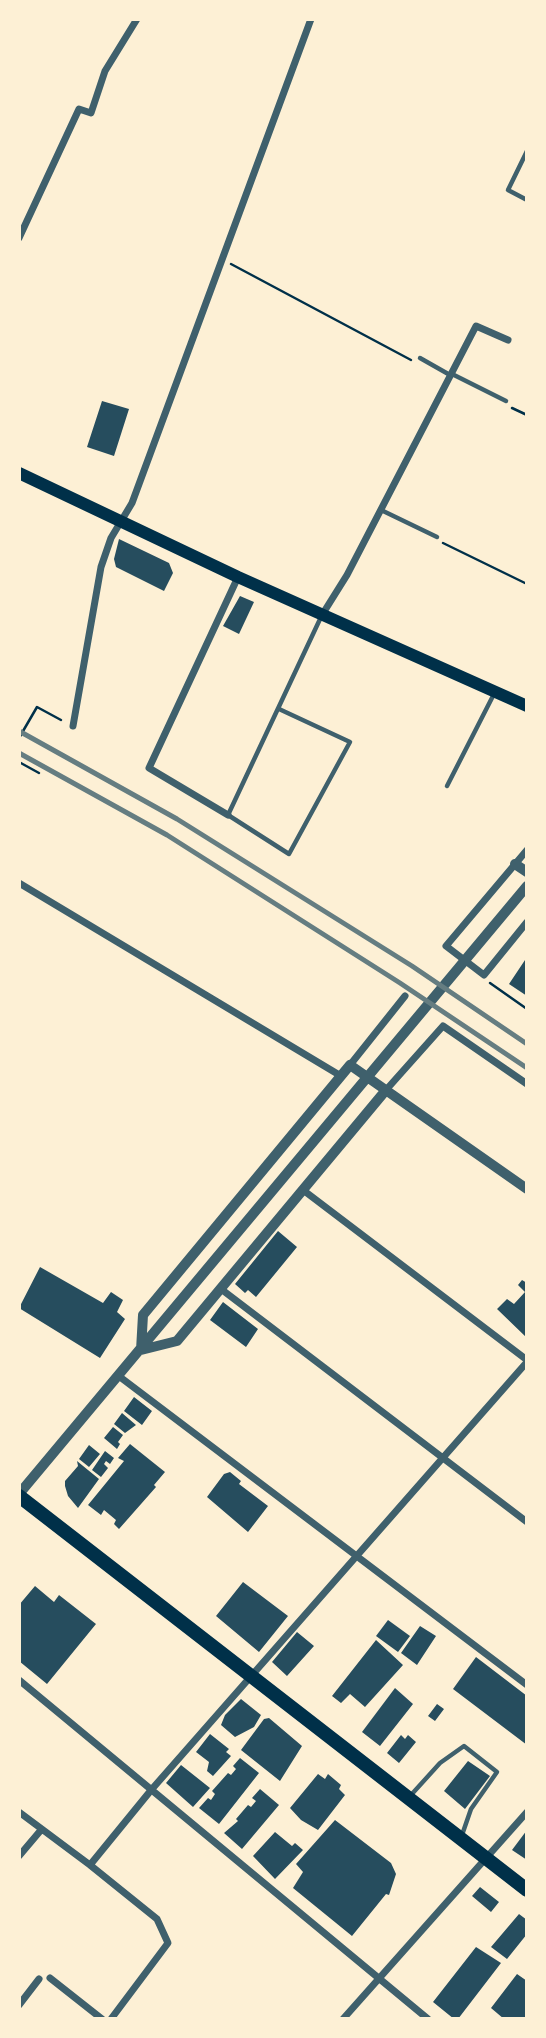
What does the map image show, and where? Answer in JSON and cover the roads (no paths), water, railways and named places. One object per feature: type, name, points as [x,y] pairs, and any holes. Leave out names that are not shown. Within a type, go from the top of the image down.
[{"type":"highway","points":[[19,1495],[527,1890]]},
{"type":"main road","points":[[19,473],[238,577],[527,706]]},
{"type":"street","points":[[19,238],[79,109],[91,113],[105,71],[137,19]]},
{"type":"street","points":[[73,726],[101,567],[120,521],[132,503],[311,19]]},
{"type":"street","points":[[322,615],[381,510],[476,326],[508,340]]},
{"type":"street","points":[[228,815],[149,768],[238,577]]},
{"type":"street","points":[[527,850],[446,946],[484,975],[527,922]]},
{"type":"street","points":[[515,864],[527,872]]},
{"type":"street","points":[[19,883],[341,1076]]},
{"type":"street","points":[[19,1495],[527,886]]},
{"type":"street","points":[[141,1350],[143,1315],[405,996]]},
{"type":"street","points":[[141,1350],[177,1341],[386,1090],[443,1026],[527,1084]]},
{"type":"street","points":[[350,1065],[527,1189]]},
{"type":"street","points":[[90,1865],[152,1789],[527,1361],[303,1190]]},
{"type":"street","points":[[221,1289],[527,1522]]},
{"type":"street","points":[[120,1377],[527,1685]]},
{"type":"street","points":[[19,1680],[428,2019]]},
{"type":"street","points":[[19,1812],[157,1919],[168,1943],[111,2019]]},
{"type":"street","points":[[343,2019],[527,1812]]},
{"type":"street","points":[[19,1856],[41,1830]]},
{"type":"street","points":[[50,1978],[102,2019]]},
{"type":"street","points":[[19,2005],[40,1979]]},
{"type":"lane","points":[[527,151],[508,190],[527,200]]},
{"type":"lane","points":[[420,358],[506,401]]},
{"type":"lane","points":[[381,510],[437,537]]},
{"type":"lane","points":[[279,709],[349,742],[289,854],[228,815],[322,615]]},
{"type":"lane","points":[[447,786],[495,691]]},
{"type":"lane","points":[[408,1798],[440,1763],[464,1746],[489,1765],[497,1772],[471,1809],[461,1839]]},
{"type":"railway","points":[[19,731],[177,819],[412,966],[527,1044]]},
{"type":"railway","points":[[19,753],[167,835],[400,983],[527,1068]]}]
